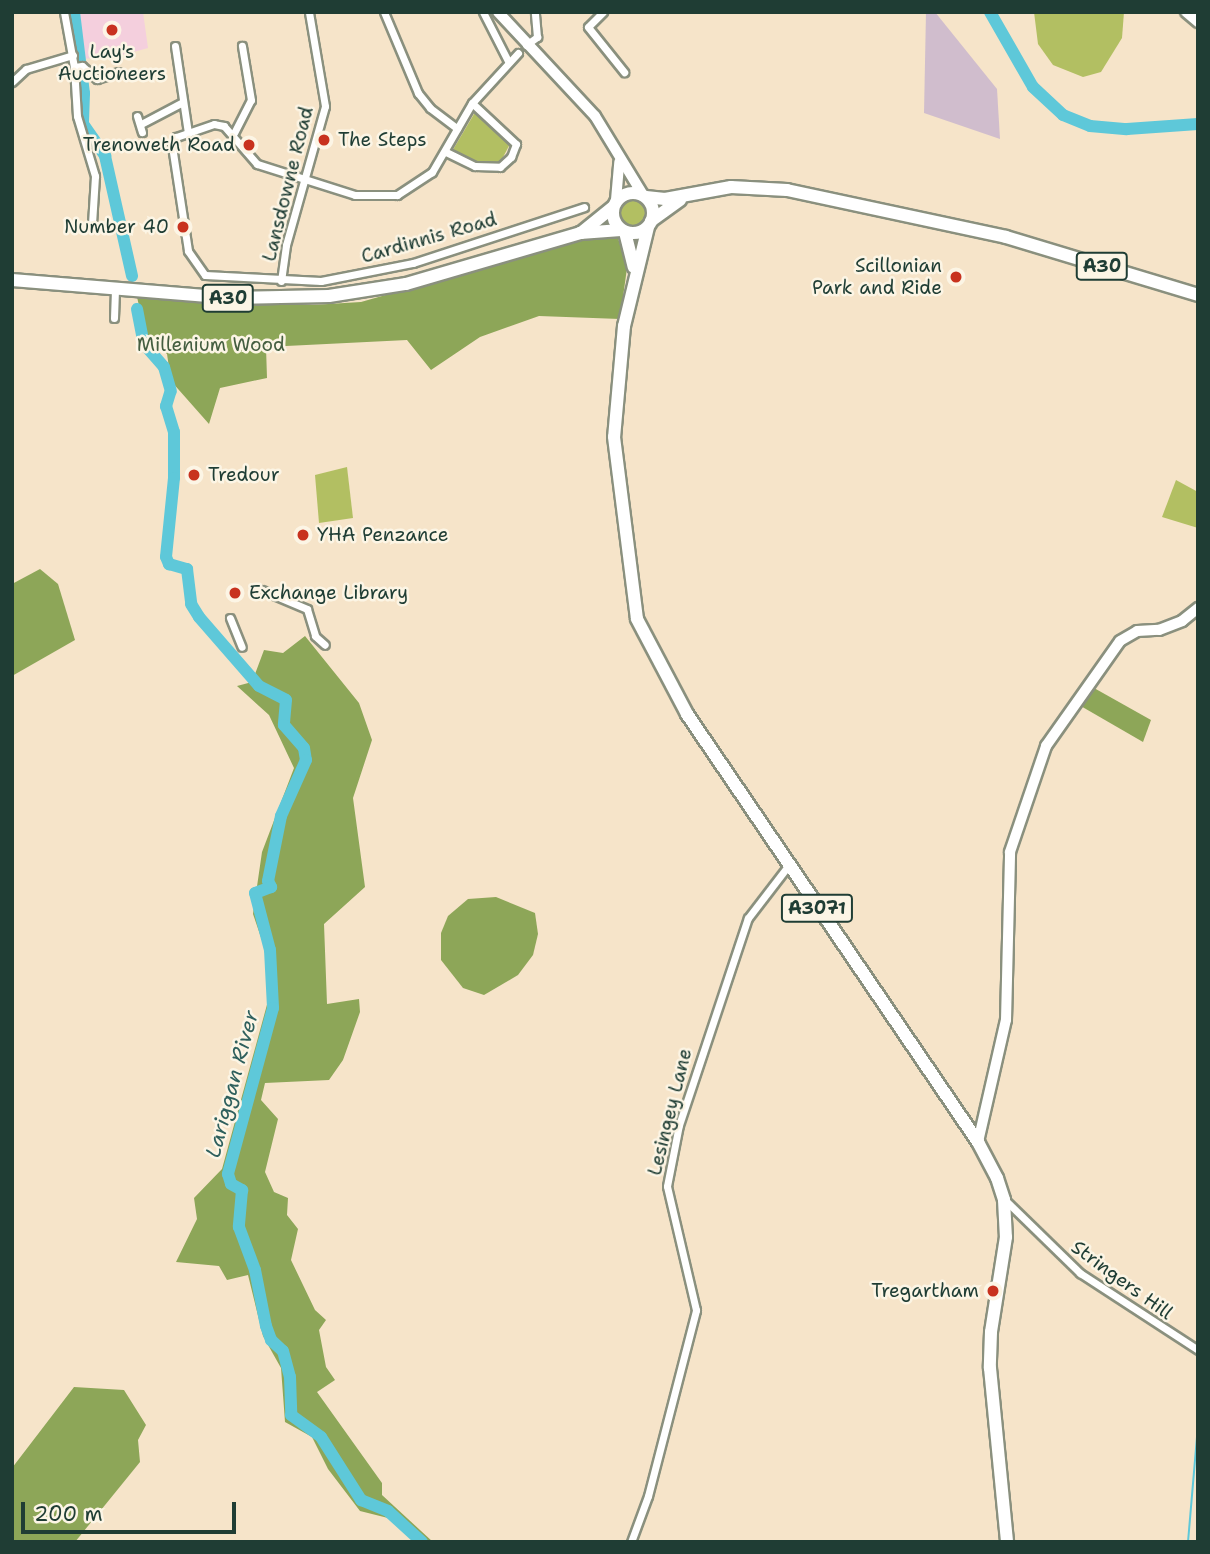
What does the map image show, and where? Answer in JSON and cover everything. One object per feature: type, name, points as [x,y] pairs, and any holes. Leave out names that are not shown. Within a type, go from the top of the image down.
[{"type":"main road","points":[[1186,12],[1198,22]]},
{"type":"main road","name":"A30","points":[[645,196],[686,196],[758,186],[911,214],[1042,247],[1198,295]]},
{"type":"main road","points":[[628,193],[645,196],[653,209],[650,224],[637,233],[623,231],[614,222],[615,204],[628,193]]},
{"type":"main road","name":"A30","points":[[650,224],[686,196]]},
{"type":"main road","name":"A30","points":[[580,233],[615,204]]},
{"type":"main road","name":"A3071","points":[[650,224],[635,271],[618,372],[614,437],[637,620],[687,714],[978,1142],[1004,1200],[1006,1237],[991,1332],[990,1368],[1007,1542]]},
{"type":"main road","name":"A30","points":[[12,281],[281,299],[367,292],[580,233],[623,231]]},
{"type":"main road","name":"A3071","points":[[623,231],[635,271]]},
{"type":"main road","points":[[978,1142],[1006,1020],[1010,852],[1046,746],[1120,641],[1138,631],[1159,630],[1182,621],[1198,608]]},
{"type":"street","points":[[64,12],[78,67],[77,116],[95,176],[92,224]]},
{"type":"street","name":"Lansdowne Road","points":[[281,281],[286,245],[306,182],[325,106],[309,12]]},
{"type":"street","points":[[384,12],[418,93],[430,108],[457,128]]},
{"type":"street","points":[[483,12],[508,61]]},
{"type":"street","points":[[498,12],[522,49],[595,116],[619,161],[645,196]]},
{"type":"street","points":[[175,46],[188,133],[214,124],[234,133],[257,164],[306,182],[375,198],[397,195],[415,187],[446,152],[472,103],[508,61],[537,37],[535,12]]},
{"type":"street","points":[[603,12],[587,27],[624,72]]},
{"type":"street","points":[[234,133],[251,100],[242,46]]},
{"type":"street","points":[[12,82],[26,69],[73,55]]},
{"type":"street","points":[[78,67],[97,79],[118,72]]},
{"type":"street","points":[[140,124],[183,102]]},
{"type":"street","points":[[446,152],[475,166],[500,167],[511,157],[516,144],[472,103]]},
{"type":"street","name":"Cardinnis Road","points":[[188,133],[176,137],[172,146],[188,251],[195,266],[205,275],[281,281],[358,276],[412,263],[584,207]]},
{"type":"street","points":[[615,204],[619,161]]},
{"type":"street","points":[[114,318],[115,289]]},
{"type":"street","points":[[262,590],[307,609],[315,636],[325,645]]},
{"type":"street","points":[[230,618],[242,647]]},
{"type":"street","name":"Lesingey Lane","points":[[631,1542],[648,1496],[696,1310],[667,1186],[679,1125],[748,918],[788,866]]},
{"type":"street","name":"Stringers Hill","points":[[1004,1200],[1080,1273],[1198,1350]]},
{"type":"shaded area","name":"Lay's Auctioneers","points":[[78,12],[143,12],[148,48],[116,57],[79,59]]},
{"type":"shaded area","points":[[926,12],[935,12],[997,89],[1000,139],[924,113]]},
{"type":"green space","points":[[1034,12],[1124,12],[1122,38],[1101,72],[1083,77],[1053,65],[1038,44]]},
{"type":"green space","points":[[477,109],[510,144],[500,163],[471,163],[451,153]]},
{"type":"green space","points":[[632,196],[643,201],[648,212],[643,223],[632,228],[621,223],[616,212],[621,201]]},
{"type":"green space","name":"Millenium Wood","points":[[618,238],[627,268],[620,319],[539,316],[480,337],[431,370],[407,340],[266,347],[267,378],[220,388],[209,424],[171,381],[167,354],[146,336],[137,297],[312,305],[361,302],[582,239]]},
{"type":"green space","points":[[347,467],[353,518],[319,523],[315,475]]},
{"type":"green space","points":[[1176,480],[1198,492],[1198,528],[1162,517]]},
{"type":"green space","points":[[40,569],[58,584],[75,640],[12,676],[12,584]]},
{"type":"green space","points":[[305,636],[359,703],[372,740],[353,798],[365,887],[324,924],[327,1004],[359,999],[360,1012],[343,1060],[329,1080],[265,1083],[261,1100],[278,1119],[265,1172],[274,1192],[288,1198],[287,1215],[298,1229],[291,1260],[315,1310],[326,1320],[319,1330],[326,1367],[335,1380],[317,1392],[382,1483],[382,1495],[433,1542],[417,1542],[388,1518],[360,1511],[328,1469],[312,1437],[285,1422],[281,1368],[263,1336],[248,1275],[227,1280],[219,1266],[176,1262],[197,1219],[194,1198],[222,1169],[268,1001],[266,952],[253,914],[262,852],[294,768],[269,715],[237,686],[252,682],[264,650],[283,653]]},
{"type":"green space","points":[[1094,688],[1151,720],[1143,742],[1079,705]]},
{"type":"green space","points":[[496,897],[535,913],[538,934],[533,955],[518,975],[484,995],[463,988],[441,960],[441,933],[448,916],[468,899]]},
{"type":"green space","points":[[74,1387],[124,1390],[146,1425],[138,1440],[140,1462],[75,1542],[12,1542],[12,1468]]},
{"type":"waterway","name":"Lariggan River","points":[[74,12],[84,93],[83,124],[105,156],[132,276]]},
{"type":"waterway","points":[[990,12],[1033,87],[1063,115],[1090,126],[1127,129],[1198,124]]},
{"type":"waterway","name":"Lariggan River","points":[[137,309],[144,344],[164,367],[171,391]]},
{"type":"waterway","name":"Lariggan River","points":[[170,393],[166,406],[174,432],[174,478],[166,557],[169,564],[187,569],[191,604],[199,617],[259,686],[286,700],[284,725],[304,748],[306,760],[281,816],[268,881],[271,887],[255,893],[270,950],[273,1008],[228,1174],[231,1184],[242,1190],[239,1227],[255,1270],[266,1326],[271,1340],[283,1351],[290,1377],[291,1415],[321,1437],[361,1500],[388,1511],[422,1542]]},
{"type":"waterway","points":[[1188,1542],[1198,1425]]},
{"type":"place","name":"Lay's Auctioneers","points":[[112,30]]},
{"type":"place","name":"The Steps","points":[[324,140]]},
{"type":"place","name":"Trenoweth Road","points":[[249,145]]},
{"type":"place","name":"Number 40","points":[[183,227]]},
{"type":"place","name":"Scillonian Park and Ride","points":[[956,277]]},
{"type":"place","name":"Tredour","points":[[194,475]]},
{"type":"place","name":"YHA Penzance","points":[[303,535]]},
{"type":"place","name":"Exchange Library","points":[[235,593]]},
{"type":"place","name":"Tregartham","points":[[993,1291]]}]
